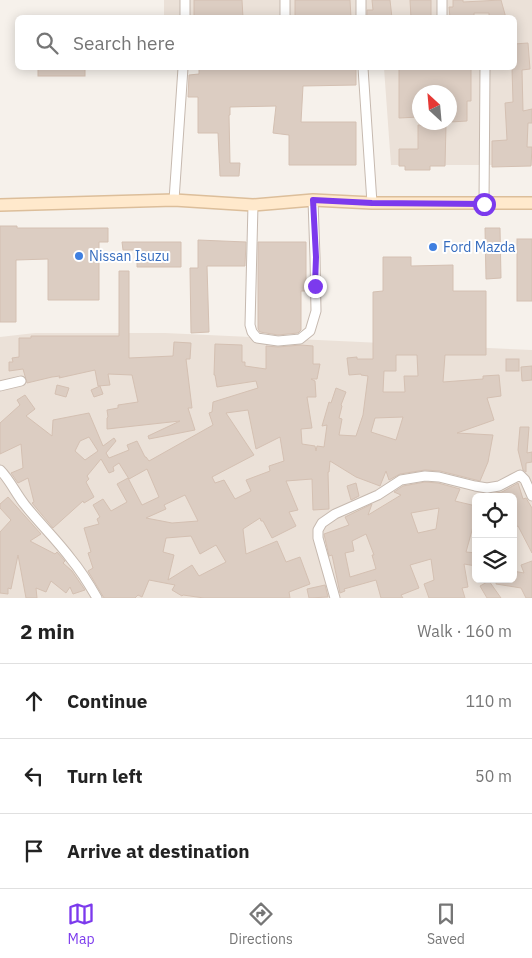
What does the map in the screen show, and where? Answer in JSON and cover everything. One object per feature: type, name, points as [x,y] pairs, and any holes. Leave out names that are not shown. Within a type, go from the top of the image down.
[{"type":"street","points":[[185,0],[186,15]]},
{"type":"street","points":[[285,0],[285,15]]},
{"type":"street","points":[[361,0],[361,15]]},
{"type":"street","points":[[442,0],[442,15]]},
{"type":"street","points":[[174,200],[184,70]]},
{"type":"street","points":[[364,70],[372,203]]},
{"type":"street","points":[[484,204],[485,70]]},
{"type":"street","points":[[0,205],[174,200],[253,205],[313,200],[372,203],[532,203]]},
{"type":"street","points":[[253,205],[250,325],[252,332],[257,338],[278,341],[300,339],[310,331],[316,311],[313,200]]},
{"type":"street","points":[[0,386],[21,381]]},
{"type":"street","points":[[0,470],[6,476],[16,494],[70,557],[97,598]]},
{"type":"street","points":[[335,598],[318,538],[318,530],[322,523],[335,514],[378,495],[401,480],[425,476],[439,476],[487,488],[499,486],[520,475],[532,496]]},
{"type":"shaded area","points":[[164,0],[532,0],[532,165],[391,165],[384,70],[517,70],[517,15],[164,15]]},
{"type":"shaded area","points":[[35,333],[165,333],[532,350],[532,598],[0,598],[0,337]]},
{"type":"building","points":[[194,0],[242,0],[243,15],[194,15]]},
{"type":"building","points":[[295,0],[350,0],[351,15],[295,15]]},
{"type":"building","points":[[372,0],[390,0],[392,15],[367,15],[367,10],[373,10]]},
{"type":"building","points":[[410,0],[431,0],[431,15],[411,15]]},
{"type":"building","points":[[453,0],[463,0],[463,2],[501,0],[505,15],[474,13],[474,15],[450,15],[449,7],[453,7]]},
{"type":"building","points":[[528,43],[530,69],[522,70],[523,111],[532,109],[532,123],[528,123],[527,147],[532,147],[531,166],[492,167],[492,141],[507,140],[505,103],[513,102],[512,70],[517,70],[517,44]]},
{"type":"building","points":[[38,70],[85,70],[85,76],[38,76]]},
{"type":"building","points":[[199,70],[356,70],[356,85],[303,86],[301,122],[356,122],[356,165],[289,165],[289,135],[273,133],[276,106],[230,107],[230,163],[240,163],[239,176],[220,176],[218,133],[198,133],[198,97],[188,97],[189,75],[199,74]]},
{"type":"building","points":[[399,70],[471,70],[471,101],[467,101],[467,121],[457,122],[457,85],[412,85],[412,117],[399,118]]},
{"type":"building","points":[[418,130],[446,130],[445,166],[430,166],[430,170],[405,170],[405,166],[399,166],[399,149],[418,149]]},
{"type":"building","points":[[0,226],[17,226],[17,228],[108,228],[108,242],[99,242],[99,300],[48,300],[48,259],[16,260],[16,322],[0,322]]},
{"type":"building","points":[[485,228],[500,228],[501,278],[486,279]]},
{"type":"building","points":[[517,239],[532,239],[532,301],[517,301]]},
{"type":"building","points":[[198,240],[246,242],[245,266],[207,266],[209,332],[191,333],[190,268],[198,268]]},
{"type":"building","points":[[122,242],[181,242],[181,267],[137,267],[137,250],[123,250]]},
{"type":"building","points":[[258,242],[306,242],[306,291],[301,291],[301,330],[298,333],[278,335],[260,332],[258,329]]},
{"type":"building","points":[[383,257],[411,257],[411,266],[453,265],[453,291],[486,291],[486,355],[445,355],[443,382],[483,379],[483,376],[499,375],[501,396],[487,398],[494,420],[457,433],[493,435],[488,462],[480,481],[440,471],[425,470],[400,474],[389,480],[386,471],[380,486],[356,477],[330,461],[328,472],[329,509],[313,510],[312,479],[286,481],[298,510],[289,512],[296,526],[272,538],[260,518],[243,529],[246,554],[277,541],[286,562],[300,557],[310,584],[289,592],[290,598],[204,598],[182,596],[172,590],[175,585],[149,580],[142,597],[138,595],[135,598],[104,598],[88,571],[93,568],[88,553],[91,552],[84,528],[99,524],[97,519],[100,517],[93,505],[103,499],[111,511],[127,502],[117,484],[128,478],[142,505],[159,497],[147,469],[129,479],[119,463],[113,467],[114,471],[109,473],[101,459],[87,476],[89,479],[86,482],[94,497],[84,503],[83,501],[53,528],[32,503],[34,502],[28,478],[18,483],[11,473],[23,468],[21,444],[0,454],[0,423],[20,405],[17,400],[25,395],[35,409],[26,416],[52,436],[53,420],[89,413],[103,446],[114,438],[116,441],[106,453],[109,458],[129,450],[127,445],[137,441],[149,461],[213,425],[209,413],[212,412],[213,402],[258,388],[256,381],[217,387],[214,375],[215,344],[242,345],[242,362],[245,362],[245,366],[266,369],[266,346],[313,346],[313,364],[320,364],[317,379],[311,379],[315,381],[316,397],[307,397],[312,428],[301,429],[302,444],[315,446],[316,451],[317,446],[324,447],[327,425],[322,426],[329,402],[331,403],[336,388],[346,392],[341,405],[339,418],[342,419],[339,435],[356,436],[363,415],[368,376],[361,374],[349,375],[347,358],[373,359],[373,292],[383,291]],"holes":[[[396,355],[417,355],[418,376],[404,376],[405,392],[383,392],[384,371],[396,371]],[[248,410],[256,449],[280,437],[284,461],[269,466],[270,471],[246,480],[251,491],[235,499],[224,480],[215,483],[212,477],[254,455],[226,413]],[[403,417],[396,440],[371,432],[375,418]],[[89,437],[98,451],[85,460],[75,451],[80,441]],[[185,495],[198,521],[172,523],[146,518],[166,509],[164,505]],[[191,536],[200,554],[216,545],[226,562],[199,576],[192,565],[168,580],[174,555],[163,552],[166,538]]]},
{"type":"building","points":[[119,271],[129,271],[129,358],[173,356],[174,342],[191,343],[190,359],[186,359],[192,408],[188,408],[195,430],[149,439],[148,436],[180,421],[107,429],[107,410],[118,408],[118,405],[138,402],[132,375],[108,374],[110,385],[98,386],[95,370],[27,383],[23,369],[9,371],[9,362],[13,362],[12,358],[19,357],[19,338],[31,338],[31,336],[119,336]]},
{"type":"building","points":[[506,359],[519,359],[519,371],[506,371]]},
{"type":"building","points":[[532,366],[532,380],[522,381],[521,367]]},
{"type":"building","points":[[57,385],[69,388],[66,397],[55,394]]},
{"type":"building","points":[[100,386],[103,394],[94,397],[91,390]]},
{"type":"building","points":[[520,427],[529,427],[527,453],[532,452],[532,462],[526,463],[526,472],[523,470],[518,450]]},
{"type":"building","points":[[425,482],[438,483],[460,489],[455,501],[472,505],[472,530],[466,552],[472,553],[472,565],[464,564],[468,587],[462,588],[465,598],[429,598],[424,584],[434,580],[431,559],[410,565],[419,588],[401,595],[403,598],[381,598],[376,580],[344,589],[345,591],[340,593],[332,555],[329,556],[324,534],[349,525],[345,517],[372,504],[368,515],[401,495],[394,492],[403,486]],"holes":[[[439,508],[436,529],[418,533],[411,513]],[[366,534],[374,555],[372,555],[376,569],[350,577],[345,553],[354,551],[352,541]]]},
{"type":"building","points":[[356,483],[359,496],[351,500],[347,486]]},
{"type":"building","points":[[518,483],[523,499],[526,498],[532,508],[532,553],[517,526],[517,493],[496,493]]},
{"type":"building","points":[[8,497],[41,534],[30,541],[55,554],[57,552],[65,561],[63,563],[72,571],[85,590],[73,594],[70,587],[66,593],[51,581],[46,592],[36,588],[37,598],[26,598],[18,555],[11,589],[8,588],[8,594],[0,593],[0,532],[11,520],[0,508],[0,504]]},
{"type":"building","points":[[532,561],[532,598],[526,598],[521,588],[496,584],[517,583],[517,572],[524,573],[521,565]]},
{"type":"building","points":[[490,583],[501,598],[487,598],[480,586]]},
{"type":"building","points":[[325,585],[328,597],[309,598],[307,589]]},
{"type":"place","name":"Ford Mazda","points":[[433,247]]},
{"type":"place","name":"Nissan Isuzu","points":[[79,256]]},
{"type":"route","points":[[315,286],[316,257],[313,200],[372,203],[484,204]]}]
